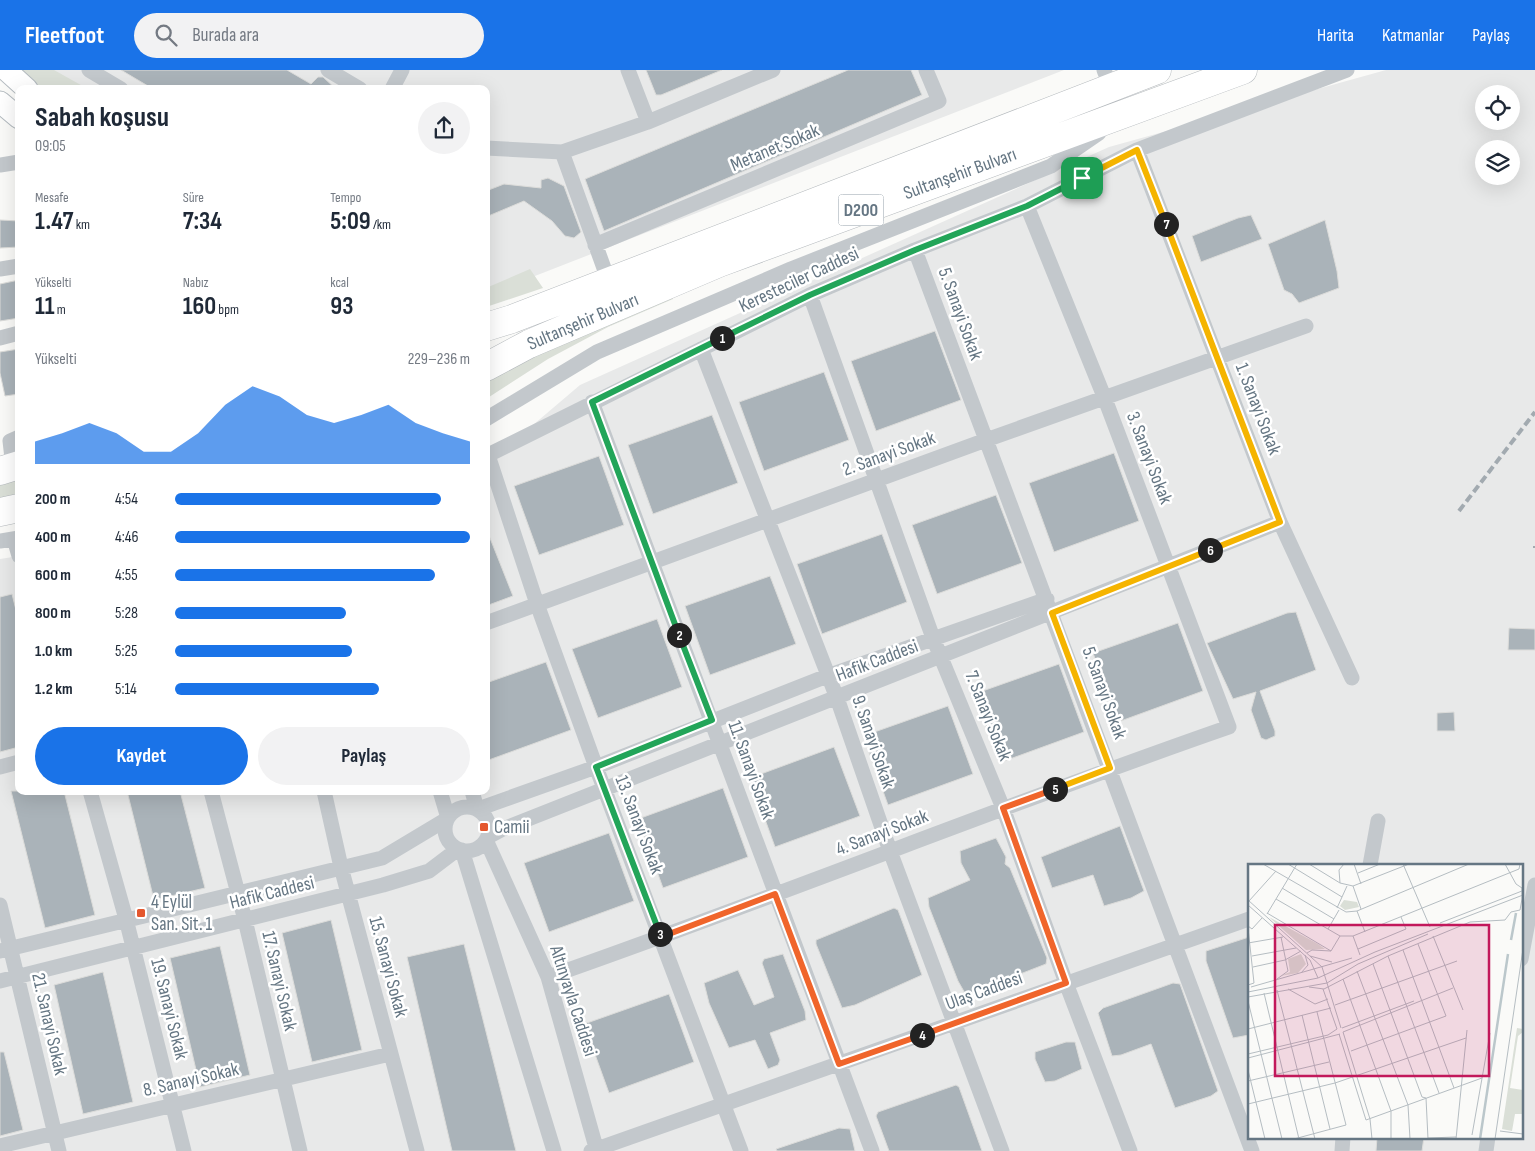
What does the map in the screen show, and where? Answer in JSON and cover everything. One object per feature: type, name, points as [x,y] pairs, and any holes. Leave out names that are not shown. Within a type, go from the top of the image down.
[{"type":"highway","name":"Sultanşehir Bulvarı","points":[[490,326],[609,282],[1108,79],[1157,70]]},
{"type":"highway","name":"Sultanşehir Bulvarı","points":[[490,364],[529,344],[719,263],[1243,70]]},
{"type":"highway","points":[[0,512],[15,509]]},
{"type":"street","points":[[6,70],[23,85]]},
{"type":"street","points":[[89,70],[114,85]]},
{"type":"street","points":[[328,70],[353,85]]},
{"type":"street","points":[[394,85],[402,70]]},
{"type":"street","points":[[628,70],[648,122]]},
{"type":"street","points":[[490,148],[562,152],[648,122],[773,70]]},
{"type":"street","name":"Metanet Sokak","points":[[595,245],[939,101],[926,70]]},
{"type":"street","name":"Keresteciler Caddesi","points":[[490,454],[810,295],[915,250],[1027,206],[1137,150],[1347,70]]},
{"type":"street","points":[[0,102],[15,115]]},
{"type":"street","points":[[490,417],[597,352],[791,269],[1051,166],[1132,110]]},
{"type":"street","name":"1. Sanayi Sokak","points":[[1137,150],[1280,522],[1352,678]]},
{"type":"street","points":[[562,152],[609,282]]},
{"type":"street","points":[[0,165],[15,163]]},
{"type":"street","name":"3. Sanayi Sokak","points":[[1027,206],[1170,566],[1229,727]]},
{"type":"street","name":"5. Sanayi Sokak","points":[[915,250],[1050,606],[1252,1151]]},
{"type":"street","points":[[0,269],[15,267]]},
{"type":"street","name":"7. Sanayi Sokak","points":[[810,295],[933,638],[943,657],[1003,808],[1066,983],[1130,1151]]},
{"type":"street","name":"2. Sanayi Sokak","points":[[490,622],[875,480],[1306,326]]},
{"type":"street","points":[[0,338],[15,334]]},
{"type":"street","name":"9. Sanayi Sokak","points":[[701,349],[766,520],[837,698],[890,851],[1002,1151]]},
{"type":"street","name":"11. Sanayi Sokak","points":[[592,402],[872,1151]]},
{"type":"street","name":"13. Sanayi Sokak","points":[[490,465],[537,604],[603,787],[741,1151]]},
{"type":"street","name":"Hafik Caddesi","points":[[478,809],[596,767],[712,720],[933,638],[1050,606],[1170,566],[1280,522]]},
{"type":"street","name":"Hafik Caddesi","points":[[487,839],[503,829],[603,787],[943,657],[1050,606]]},
{"type":"street","name":"4. Sanayi Sokak","points":[[548,977],[661,937],[1110,768],[1229,727]]},
{"type":"street","points":[[0,767],[15,763]]},
{"type":"street","name":"19. Sanayi Sokak","points":[[91,795],[126,919],[184,1151]]},
{"type":"street","name":"17. Sanayi Sokak","points":[[212,795],[245,920],[281,1080],[300,1151]]},
{"type":"street","name":"15. Sanayi Sokak","points":[[325,795],[390,1054],[417,1151]]},
{"type":"street","points":[[441,795],[448,818]]},
{"type":"street","points":[[460,850],[478,848],[487,839],[488,821],[478,809],[473,795]]},
{"type":"street","points":[[478,809],[463,807],[455,810],[448,818],[445,827],[447,838],[460,850],[554,1151]]},
{"type":"street","name":"Hafik Caddesi","points":[[5,950],[382,858],[448,818]]},
{"type":"street","points":[[1370,864],[1378,821]]},
{"type":"street","name":"Altınyayla Caddesi","points":[[487,839],[548,977],[595,1150]]},
{"type":"street","name":"Hafik Caddesi","points":[[0,981],[349,894],[429,871],[460,850]]},
{"type":"street","points":[[1522,954],[1535,885]]},
{"type":"street","name":"21. Sanayi Sokak","points":[[0,905],[5,950],[18,976],[59,1151]]},
{"type":"street","name":"Ulaş Caddesi","points":[[595,1150],[1176,943],[1248,919]]},
{"type":"street","name":"8. Sanayi Sokak","points":[[0,1146],[390,1054]]},
{"type":"street","points":[[1342,1151],[1343,1138]]},
{"type":"street","points":[[1486,1151],[1488,1138]]},
{"type":"shaded area","points":[[16,70],[54,70],[81,85],[33,85]]},
{"type":"shaded area","points":[[52,70],[1064,70],[490,293],[490,85],[78,85]]},
{"type":"shaded area","points":[[1386,70],[1535,70],[1535,1151],[0,1151],[0,559],[15,557],[15,795],[490,795],[490,462],[580,385],[1109,147]]},
{"type":"shaded area","points":[[530,269],[543,288],[490,306],[490,286]]},
{"type":"shaded area","points":[[670,290],[673,299],[608,327],[548,359],[490,396],[490,372]]},
{"type":"shaded area","points":[[15,480],[15,498],[0,501],[0,485]]},
{"type":"building","points":[[121,70],[287,70],[311,84],[318,77],[323,77],[332,85],[146,85]]},
{"type":"building","points":[[646,70],[722,70],[661,95],[656,95]]},
{"type":"building","points":[[848,70],[911,70],[922,95],[604,231],[585,179]]},
{"type":"building","points":[[548,178],[564,186],[581,232],[574,238],[565,236],[552,221],[524,201],[490,215],[490,189],[504,184],[541,188],[541,180]]},
{"type":"building","points":[[1251,215],[1262,239],[1201,262],[1192,236],[1238,218]]},
{"type":"building","points":[[0,220],[15,221],[15,247],[0,248]]},
{"type":"building","points":[[1325,220],[1339,288],[1299,303],[1292,294],[1284,290],[1268,244]]},
{"type":"building","points":[[15,281],[15,319],[0,321],[0,284]]},
{"type":"building","points":[[935,331],[961,400],[876,431],[851,361]]},
{"type":"building","points":[[15,350],[15,395],[5,396],[0,373],[0,352]]},
{"type":"building","points":[[824,372],[849,440],[764,471],[739,402]]},
{"type":"building","points":[[712,415],[738,483],[653,514],[628,445]]},
{"type":"building","points":[[1114,453],[1139,521],[1054,552],[1029,483]]},
{"type":"building","points":[[599,456],[624,525],[539,555],[514,486]]},
{"type":"building","points":[[996,495],[1022,563],[937,594],[912,525]]},
{"type":"building","points":[[882,534],[907,602],[822,634],[797,564]]},
{"type":"building","points":[[490,538],[513,596],[490,605]]},
{"type":"building","points":[[770,576],[796,644],[710,675],[685,606]]},
{"type":"building","points":[[12,594],[15,606],[15,748],[0,752],[0,597]]},
{"type":"building","points":[[1296,612],[1316,670],[1260,691],[1275,731],[1275,736],[1266,740],[1261,738],[1251,710],[1256,692],[1233,699],[1207,643],[1287,613]]},
{"type":"building","points":[[657,619],[682,687],[598,718],[572,649]]},
{"type":"building","points":[[1178,623],[1203,691],[1118,722],[1093,653]]},
{"type":"building","points":[[1509,628],[1535,629],[1535,650],[1508,650]]},
{"type":"building","points":[[546,662],[571,730],[490,760],[490,682]]},
{"type":"building","points":[[1059,664],[1084,732],[999,763],[974,694]]},
{"type":"building","points":[[948,706],[973,774],[888,805],[863,736]]},
{"type":"building","points":[[1454,712],[1455,731],[1437,731],[1437,713]]},
{"type":"building","points":[[834,747],[860,816],[775,847],[750,778]]},
{"type":"building","points":[[723,788],[748,857],[663,888],[638,819]]},
{"type":"building","points":[[11,791],[15,791],[15,795],[65,795],[95,915],[45,928]]},
{"type":"building","points":[[128,795],[181,795],[205,888],[154,900]]},
{"type":"building","points":[[1120,826],[1144,891],[1131,898],[1104,906],[1093,875],[1052,888],[1041,857]]},
{"type":"building","points":[[609,833],[634,901],[549,932],[524,863]]},
{"type":"building","points":[[996,838],[1006,857],[1005,864],[1010,868],[1047,958],[1046,964],[966,995],[958,981],[929,907],[928,898],[970,880],[961,863],[960,851]]},
{"type":"building","points":[[894,908],[898,910],[922,975],[855,1005],[842,1008],[816,940]]},
{"type":"building","points":[[331,920],[362,1050],[312,1062],[282,933]]},
{"type":"building","points":[[1248,937],[1248,1035],[1233,1038],[1206,961],[1206,951]]},
{"type":"building","points":[[464,944],[516,1151],[452,1151],[407,957]]},
{"type":"building","points":[[220,946],[250,1075],[200,1087],[170,958]]},
{"type":"building","points":[[783,954],[805,1011],[806,1020],[770,1033],[780,1060],[778,1065],[768,1069],[755,1040],[729,1048],[709,1003],[704,983],[738,970],[754,1005],[774,997],[762,963],[764,959]]},
{"type":"building","points":[[103,972],[133,1102],[83,1114],[54,985]]},
{"type":"building","points":[[1173,983],[1180,984],[1218,1091],[1211,1096],[1175,1108],[1151,1044],[1121,1055],[1112,1056],[1098,1013],[1103,1008]]},
{"type":"building","points":[[669,994],[694,1062],[609,1093],[584,1024]]},
{"type":"building","points":[[1066,1042],[1075,1042],[1082,1069],[1055,1081],[1045,1082],[1035,1059],[1035,1052]]},
{"type":"building","points":[[0,1052],[4,1052],[23,1130],[0,1136]]},
{"type":"building","points":[[956,1085],[959,1087],[982,1151],[889,1151],[876,1116],[878,1112]]},
{"type":"building","points":[[839,1128],[850,1129],[855,1151],[777,1151],[776,1149]]},
{"type":"building","points":[[1377,1138],[1424,1138],[1422,1151],[1376,1151]]},
{"type":"railway","points":[[1459,511],[1535,412]]},
{"type":"place","name":"Camii","points":[[484,827]]},
{"type":"place","name":"4 Eylül San. Sit. 1","points":[[141,913]]},
{"type":"route","points":[[1137,150],[1280,522],[1052,613],[1110,768],[1003,808],[1066,983],[839,1064],[775,894],[661,937],[596,767],[712,720],[592,402],[810,295],[915,250],[1027,206],[1082,178],[1137,150]]}]
